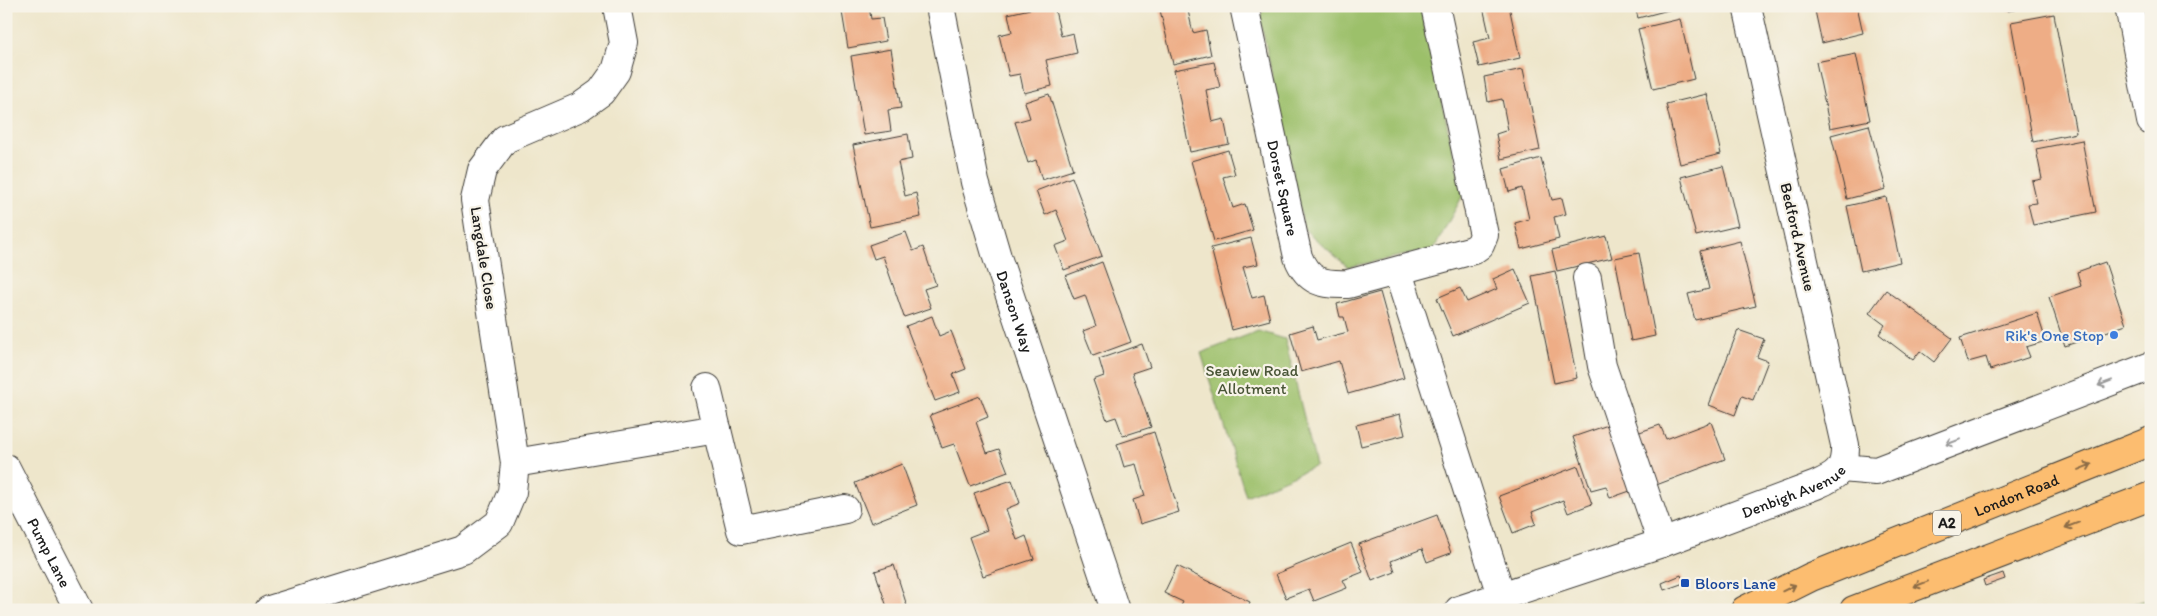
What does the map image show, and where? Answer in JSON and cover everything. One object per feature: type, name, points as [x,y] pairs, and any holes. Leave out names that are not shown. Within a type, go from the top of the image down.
[{"type":"main road","name":"London Road","points":[[1745,610],[1811,577],[2151,441]]},
{"type":"main road","points":[[1854,610],[2151,496]]},
{"type":"street","name":"Langdale Close","points":[[269,610],[463,550],[499,523],[512,492],[515,463],[475,200],[482,170],[506,139],[580,107],[601,92],[616,70],[624,43],[617,6]]},
{"type":"street","name":"Danson Way","points":[[940,6],[975,182],[997,257],[1115,610]]},
{"type":"street","name":"Dorset Square","points":[[1244,6],[1296,247],[1302,267],[1317,281],[1329,285],[1348,284],[1398,272],[1473,250],[1480,244],[1484,235],[1435,6]]},
{"type":"street","name":"Bedford Avenue","points":[[1747,6],[1845,446],[1845,458],[1842,468]]},
{"type":"street","points":[[2129,6],[2151,122]]},
{"type":"street","points":[[1398,272],[1501,596]]},
{"type":"street","points":[[1587,278],[1602,366],[1662,543]]},
{"type":"street","name":"Denbigh Avenue","points":[[1459,610],[1662,543],[1816,485],[1832,478],[1842,468],[1876,471],[2151,366]]},
{"type":"street","points":[[707,388],[741,530],[845,509]]},
{"type":"street","points":[[515,463],[717,429]]},
{"type":"street","name":"Pump Lane","points":[[6,468],[79,610]]},
{"type":"green space","points":[[1264,6],[1420,6],[1463,195],[1434,249],[1348,267],[1304,229],[1260,18]]},
{"type":"green space","name":"Seaview Road Allotment","points":[[1258,331],[1285,339],[1316,466],[1246,496],[1201,353]]},
{"type":"green space","points":[[2151,599],[2151,610],[2105,610]]},
{"type":"building","points":[[841,6],[869,6],[871,19],[882,18],[886,41],[848,48]]},
{"type":"building","points":[[1043,6],[1054,6],[1061,36],[1073,33],[1077,53],[1046,60],[1052,86],[1024,93],[1020,74],[1009,76],[999,35],[1012,32],[1008,14]]},
{"type":"building","points":[[1159,6],[1187,6],[1193,33],[1206,30],[1211,55],[1173,64]]},
{"type":"building","points":[[1472,6],[1509,6],[1520,58],[1479,67],[1473,42],[1490,38],[1483,7],[1472,9]]},
{"type":"building","points":[[1635,6],[1680,6],[1680,7],[1638,18]]},
{"type":"building","points":[[1814,6],[1857,6],[1863,33],[1822,43]]},
{"type":"building","points":[[2007,6],[2031,6],[2031,7],[2008,11]]},
{"type":"building","points":[[2054,14],[2076,133],[2033,142],[2011,22]]},
{"type":"building","points":[[1680,19],[1694,79],[1653,89],[1638,29]]},
{"type":"building","points":[[891,49],[901,108],[888,110],[891,131],[864,135],[851,56]]},
{"type":"building","points":[[1856,54],[1870,120],[1830,128],[1816,62]]},
{"type":"building","points":[[1214,62],[1220,87],[1206,90],[1212,122],[1224,119],[1229,144],[1190,152],[1174,70]]},
{"type":"building","points":[[1523,69],[1540,150],[1501,159],[1496,134],[1508,130],[1502,99],[1488,102],[1484,77]]},
{"type":"building","points":[[1049,94],[1073,170],[1042,180],[1036,160],[1028,163],[1015,122],[1030,118],[1025,102]]},
{"type":"building","points":[[1707,94],[1721,154],[1680,164],[1666,104]]},
{"type":"building","points":[[1869,125],[1886,189],[1847,199],[1831,135]]},
{"type":"building","points":[[908,134],[912,159],[898,162],[905,196],[916,193],[921,217],[870,227],[853,145]]},
{"type":"building","points":[[2082,140],[2096,212],[2033,225],[2028,204],[2037,203],[2032,181],[2042,179],[2036,149]]},
{"type":"building","points":[[1228,150],[1235,174],[1223,177],[1233,208],[1245,204],[1253,230],[1214,241],[1191,161]]},
{"type":"building","points":[[1541,158],[1552,200],[1562,198],[1566,214],[1554,217],[1559,239],[1521,249],[1515,223],[1529,219],[1522,188],[1509,192],[1503,169]]},
{"type":"building","points":[[1723,166],[1738,226],[1696,236],[1681,177]]},
{"type":"building","points":[[1072,177],[1102,256],[1064,270],[1055,246],[1068,241],[1056,210],[1045,215],[1036,191]]},
{"type":"building","points":[[1886,197],[1900,262],[1861,271],[1847,206]]},
{"type":"building","points":[[906,232],[913,251],[923,247],[936,285],[924,289],[931,308],[904,317],[883,256],[874,259],[869,245]]},
{"type":"building","points":[[1606,236],[1612,258],[1557,271],[1552,250]]},
{"type":"building","points":[[1251,238],[1258,264],[1243,267],[1252,298],[1264,295],[1270,320],[1232,330],[1211,248]]},
{"type":"building","points":[[1740,241],[1756,306],[1695,320],[1688,294],[1709,289],[1700,251]]},
{"type":"building","points":[[1639,253],[1655,336],[1631,341],[1615,258]]},
{"type":"building","points":[[1102,262],[1131,342],[1093,356],[1083,331],[1096,326],[1085,295],[1074,299],[1065,276]]},
{"type":"building","points":[[2105,262],[2126,325],[2065,346],[2049,297],[2081,286],[2077,272]]},
{"type":"building","points":[[1515,269],[1530,303],[1453,336],[1437,298],[1460,288],[1467,302],[1497,289],[1493,279]]},
{"type":"building","points":[[1555,271],[1577,378],[1554,383],[1532,276]]},
{"type":"building","points":[[1886,290],[1952,338],[1934,362],[1920,351],[1913,360],[1879,334],[1885,325],[1869,313]]},
{"type":"building","points":[[1380,292],[1404,378],[1348,394],[1339,361],[1301,372],[1290,333],[1313,326],[1317,340],[1348,332],[1344,317],[1340,317],[1337,304]]},
{"type":"building","points":[[2037,313],[2046,341],[2026,347],[2030,357],[1990,370],[1986,357],[1968,362],[1960,338]]},
{"type":"building","points":[[932,316],[939,336],[951,331],[966,369],[953,374],[960,392],[935,401],[906,326]]},
{"type":"building","points":[[1738,330],[1764,339],[1757,357],[1768,361],[1753,400],[1742,396],[1735,415],[1709,405]]},
{"type":"building","points":[[1142,344],[1150,367],[1132,373],[1151,427],[1123,436],[1116,417],[1107,420],[1093,380],[1104,376],[1099,359]]},
{"type":"building","points":[[980,396],[988,417],[976,422],[987,453],[999,449],[1008,472],[970,486],[954,444],[942,448],[930,415]]},
{"type":"building","points":[[1400,414],[1405,435],[1361,446],[1356,425]]},
{"type":"building","points":[[1711,422],[1725,459],[1651,487],[1631,435],[1660,425],[1666,439]]},
{"type":"building","points":[[1608,425],[1630,491],[1610,498],[1606,486],[1591,490],[1573,437]]},
{"type":"building","points":[[1154,432],[1179,512],[1140,524],[1133,500],[1145,496],[1136,464],[1124,467],[1117,444]]},
{"type":"building","points":[[902,464],[917,505],[871,523],[855,483]]},
{"type":"building","points":[[1578,466],[1592,504],[1568,513],[1563,500],[1532,512],[1536,524],[1513,533],[1499,496]]},
{"type":"building","points":[[1012,480],[1020,503],[1006,509],[1017,540],[1026,536],[1034,559],[983,576],[969,537],[987,530],[974,493]]},
{"type":"building","points":[[1437,515],[1451,553],[1427,562],[1422,549],[1391,561],[1395,572],[1372,581],[1359,544]]},
{"type":"building","points":[[1351,543],[1363,572],[1343,580],[1347,588],[1314,601],[1309,589],[1286,598],[1276,574]]},
{"type":"building","points":[[894,565],[907,606],[888,610],[875,571]]},
{"type":"building","points":[[1177,566],[1250,602],[1247,610],[1179,610],[1183,602],[1164,593]]},
{"type":"building","points":[[2003,573],[2005,579],[1985,586],[1983,580]]},
{"type":"building","points":[[1681,575],[1684,583],[1664,590],[1662,583]]},
{"type":"place","name":"Rik's One Stop","points":[[2114,335]]},
{"type":"place","name":"Bloors Lane","points":[[1685,583]]}]
